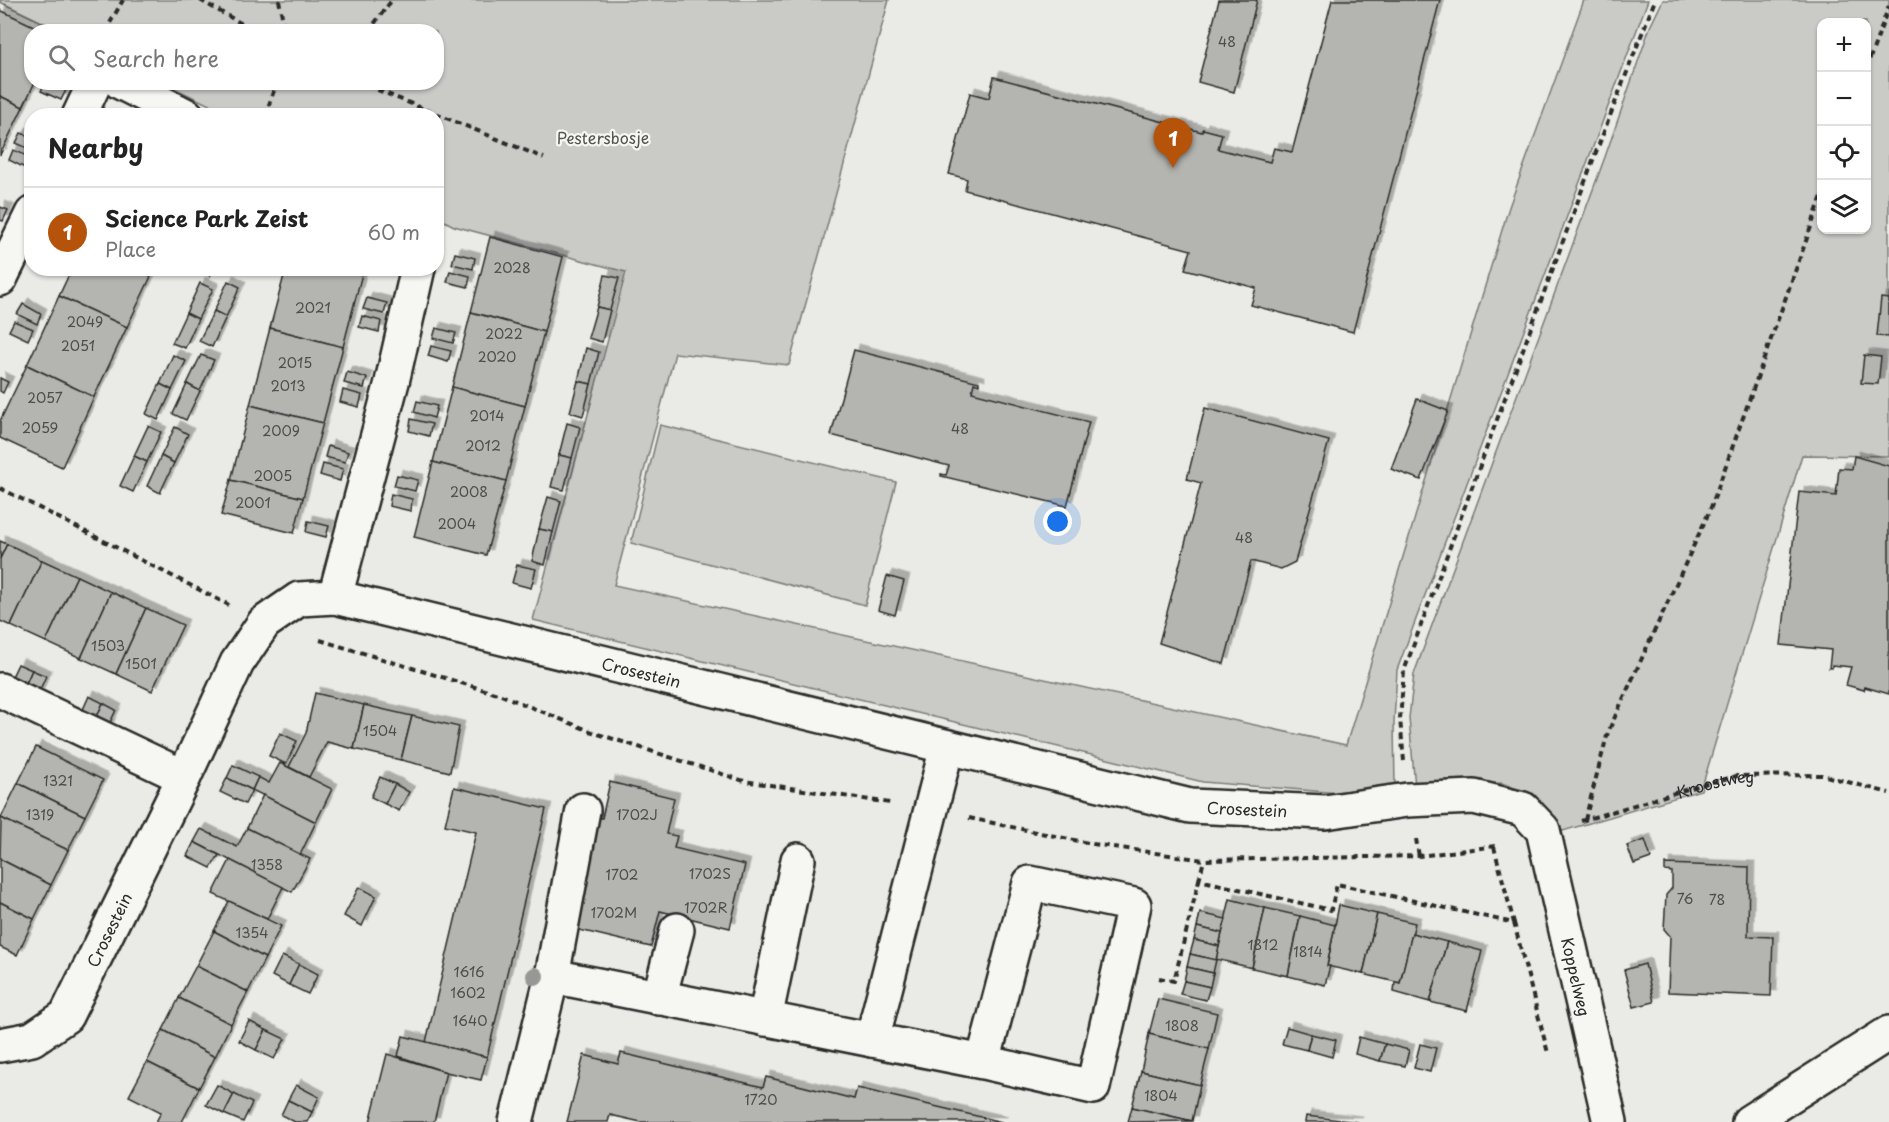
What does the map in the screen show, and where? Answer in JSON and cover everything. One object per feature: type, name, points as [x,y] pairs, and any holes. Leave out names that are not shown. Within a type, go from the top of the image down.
[{"type":"street","points":[[83,108],[91,90]]},
{"type":"street","points":[[136,90],[171,108]]},
{"type":"street","points":[[0,279],[24,230]]},
{"type":"street","points":[[334,597],[392,382],[416,276]]},
{"type":"street","name":"Crosestein","points":[[0,1045],[32,1039],[66,1016],[184,777],[237,663],[264,623],[299,599],[334,597],[1190,806],[1325,812],[1407,800],[1474,797],[1523,809],[1543,830]]},
{"type":"street","points":[[0,690],[184,777]]},
{"type":"street","points":[[872,1040],[947,747]]},
{"type":"street","points":[[516,1122],[552,976],[583,810]]},
{"type":"street","name":"Koppelweg","points":[[1543,830],[1610,1122]]},
{"type":"street","points":[[765,1019],[798,860]]},
{"type":"street","points":[[552,976],[983,1062],[1092,1087],[1134,905],[1030,884],[983,1062]]},
{"type":"street","points":[[659,998],[676,930]]},
{"type":"street","points":[[1749,1122],[1889,1033]]},
{"type":"path","points":[[110,24],[123,0]]},
{"type":"path","points":[[200,0],[242,24]]},
{"type":"path","points":[[279,0],[284,24]]},
{"type":"path","points":[[374,24],[392,0]]},
{"type":"path","points":[[1419,856],[1407,800],[1400,719],[1404,671],[1604,130],[1655,0]]},
{"type":"path","points":[[1871,55],[1889,6]]},
{"type":"path","points":[[268,108],[274,90]]},
{"type":"path","points":[[377,90],[421,108]]},
{"type":"path","points":[[444,117],[544,158]]},
{"type":"path","points":[[1585,820],[1608,732],[1710,510],[1817,207]]},
{"type":"path","name":"Kroostweg","points":[[1543,830],[1737,776],[1821,776],[1889,793]]},
{"type":"path","points":[[1494,847],[1548,1053]]},
{"type":"path","points":[[1150,976],[1174,981],[1204,860]]},
{"type":"path","points":[[1199,880],[1331,910],[1337,885],[1514,923]]},
{"type":"green space","name":"Pestersbosje","points":[[0,0],[889,0],[789,365],[675,353],[614,585],[1346,745],[1509,207],[1584,0],[1648,0],[1397,670],[1394,722],[1395,789],[1339,793],[1203,782],[533,620],[626,272],[454,226],[444,221],[444,108],[216,108],[178,90],[444,90],[444,24],[46,24]]},
{"type":"green space","points":[[1663,0],[1889,0],[1889,456],[1802,455],[1701,790],[1563,831],[1532,795],[1502,783],[1415,787],[1409,718],[1414,674],[1605,157],[1650,27]]},
{"type":"green space","points":[[660,425],[896,482],[865,605],[631,543]]},
{"type":"building","points":[[1219,0],[1257,0],[1234,92],[1198,82]]},
{"type":"building","points":[[1332,0],[1440,0],[1353,332],[1251,305],[1256,288],[1185,269],[1191,250],[965,190],[967,179],[949,174],[970,93],[989,98],[994,77],[1202,132],[1203,129],[1222,134],[1218,149],[1270,162],[1274,148],[1292,152]]},
{"type":"building","points":[[0,10],[29,24],[24,24],[24,90],[31,90],[23,107],[0,96]]},
{"type":"building","points":[[41,90],[66,90],[61,100]]},
{"type":"building","points":[[0,96],[23,107],[0,155]]},
{"type":"building","points":[[21,133],[24,134],[24,146],[16,143]]},
{"type":"building","points":[[13,150],[24,155],[24,168],[9,160]]},
{"type":"building","points":[[0,207],[8,210],[3,221],[0,220]]},
{"type":"building","points":[[490,237],[563,257],[544,332],[471,312]]},
{"type":"building","points":[[455,253],[475,258],[473,269],[452,264]]},
{"type":"building","points":[[450,271],[470,276],[468,287],[447,282]]},
{"type":"building","points":[[605,275],[619,278],[610,310],[597,307]]},
{"type":"building","points":[[68,276],[151,276],[127,327],[59,296]]},
{"type":"building","points":[[284,276],[361,276],[343,347],[270,328]]},
{"type":"building","points":[[228,281],[240,287],[226,317],[214,311]]},
{"type":"building","points":[[200,283],[213,289],[198,319],[186,313]]},
{"type":"building","points":[[59,296],[127,327],[94,397],[27,365]]},
{"type":"building","points":[[367,298],[387,303],[384,314],[363,309]]},
{"type":"building","points":[[1881,298],[1889,299],[1889,337],[1877,336]]},
{"type":"building","points":[[23,304],[41,314],[37,324],[17,314]]},
{"type":"building","points":[[597,307],[610,310],[602,342],[588,338]]},
{"type":"building","points":[[214,311],[226,317],[212,347],[199,341]]},
{"type":"building","points":[[471,312],[544,332],[525,406],[452,387]]},
{"type":"building","points":[[186,313],[198,319],[185,348],[172,343]]},
{"type":"building","points":[[362,316],[381,321],[379,332],[359,327]]},
{"type":"building","points":[[14,321],[33,329],[28,340],[9,331]]},
{"type":"building","points":[[270,328],[343,347],[323,423],[250,405]]},
{"type":"building","points":[[436,328],[456,333],[453,343],[433,338]]},
{"type":"building","points":[[431,346],[451,351],[448,362],[428,356]]},
{"type":"building","points":[[586,348],[599,352],[591,384],[578,381]]},
{"type":"building","points":[[854,350],[979,382],[979,385],[974,383],[972,392],[1089,422],[1067,506],[941,476],[941,474],[946,475],[949,466],[831,435]]},
{"type":"building","points":[[173,355],[186,361],[172,390],[160,384]]},
{"type":"building","points":[[201,355],[214,360],[200,391],[187,384]]},
{"type":"building","points":[[1864,355],[1881,357],[1878,384],[1861,383]]},
{"type":"building","points":[[27,365],[94,397],[62,467],[0,438],[0,421]]},
{"type":"building","points":[[347,372],[367,378],[364,388],[344,383]]},
{"type":"building","points":[[0,378],[8,382],[3,393],[0,391]]},
{"type":"building","points":[[578,381],[591,384],[583,416],[570,412]]},
{"type":"building","points":[[160,384],[172,390],[158,420],[146,414]]},
{"type":"building","points":[[187,384],[200,391],[186,420],[173,414]]},
{"type":"building","points":[[452,387],[525,406],[506,481],[433,462]]},
{"type":"building","points":[[343,390],[362,395],[359,407],[340,402]]},
{"type":"building","points":[[1417,399],[1448,411],[1421,480],[1391,469]]},
{"type":"building","points":[[417,401],[437,406],[434,418],[414,412]]},
{"type":"building","points":[[250,405],[323,423],[303,498],[231,480]]},
{"type":"building","points":[[1205,408],[1329,441],[1295,562],[1281,569],[1251,561],[1224,664],[1159,643],[1201,483],[1187,479]]},
{"type":"building","points":[[411,419],[432,424],[429,436],[409,431]]},
{"type":"building","points":[[567,423],[580,427],[572,458],[559,455]]},
{"type":"building","points":[[148,426],[161,432],[147,462],[134,456]]},
{"type":"building","points":[[175,427],[188,434],[174,463],[161,456]]},
{"type":"building","points":[[328,446],[348,452],[345,462],[325,457]]},
{"type":"building","points":[[559,455],[572,458],[564,490],[551,487]]},
{"type":"building","points":[[134,456],[147,462],[133,492],[120,486]]},
{"type":"building","points":[[161,456],[174,463],[160,493],[147,486]]},
{"type":"building","points":[[1854,456],[1889,466],[1889,694],[1865,687],[1864,690],[1846,685],[1851,667],[1832,665],[1832,668],[1829,668],[1831,650],[1781,645],[1799,492],[1836,496],[1839,468],[1852,469]]},
{"type":"building","points":[[433,462],[506,481],[486,555],[414,537]]},
{"type":"building","points":[[323,464],[343,469],[340,481],[320,475]]},
{"type":"building","points":[[397,475],[418,480],[415,491],[394,486]]},
{"type":"building","points":[[231,480],[303,498],[294,533],[221,515]]},
{"type":"building","points":[[391,494],[412,499],[411,511],[389,506]]},
{"type":"building","points":[[548,497],[561,501],[553,532],[539,529]]},
{"type":"building","points":[[308,521],[329,526],[326,537],[306,532]]},
{"type":"building","points":[[539,529],[553,532],[545,565],[532,561]]},
{"type":"building","points":[[0,541],[7,544],[0,559]]},
{"type":"building","points":[[7,544],[42,560],[11,626],[0,621],[0,559]]},
{"type":"building","points":[[42,560],[77,576],[46,642],[11,626]]},
{"type":"building","points":[[517,565],[536,569],[531,588],[512,583]]},
{"type":"building","points":[[77,576],[111,592],[81,658],[46,642]]},
{"type":"building","points":[[887,576],[904,581],[895,615],[878,610]]},
{"type":"building","points":[[111,592],[146,608],[116,674],[81,658]]},
{"type":"building","points":[[146,608],[183,625],[152,691],[116,674]]},
{"type":"building","points":[[18,664],[32,670],[24,688],[10,681]]},
{"type":"building","points":[[32,670],[46,676],[38,694],[24,688]]},
{"type":"building","points":[[315,693],[364,705],[354,749],[327,742],[309,777],[289,767],[306,733]]},
{"type":"building","points":[[89,696],[103,703],[95,721],[81,714]]},
{"type":"building","points":[[103,703],[116,710],[108,727],[95,721]]},
{"type":"building","points":[[364,705],[412,716],[401,760],[354,749]]},
{"type":"building","points":[[412,716],[459,727],[450,772],[401,760]]},
{"type":"building","points":[[280,733],[297,741],[286,764],[269,756]]},
{"type":"building","points":[[36,747],[103,780],[85,816],[18,783]]},
{"type":"building","points":[[280,763],[332,789],[316,822],[252,790],[258,777],[269,783]]},
{"type":"building","points":[[233,765],[258,777],[252,790],[227,778]]},
{"type":"building","points":[[380,777],[395,784],[385,804],[371,797]]},
{"type":"building","points":[[227,778],[252,790],[245,804],[220,792]]},
{"type":"building","points":[[610,782],[674,798],[666,834],[677,836],[674,848],[745,865],[730,928],[660,911],[651,947],[567,927],[593,816],[602,818]]},
{"type":"building","points":[[18,783],[85,816],[68,850],[1,818]]},
{"type":"building","points":[[395,784],[409,792],[399,811],[385,804]]},
{"type":"building","points":[[454,787],[546,809],[487,1057],[426,1042],[476,832],[445,825]]},
{"type":"building","points":[[263,795],[316,822],[300,855],[247,828]]},
{"type":"building","points":[[1,818],[68,850],[51,885],[0,859]]},
{"type":"building","points":[[247,828],[310,859],[292,892],[194,842],[201,829],[237,847]]},
{"type":"building","points":[[1645,840],[1651,858],[1634,864],[1627,846]]},
{"type":"building","points":[[194,842],[219,855],[211,868],[187,856]]},
{"type":"building","points":[[0,859],[51,885],[34,919],[0,902]]},
{"type":"building","points":[[230,860],[283,887],[267,919],[213,894]]},
{"type":"building","points":[[1665,864],[1749,867],[1748,936],[1773,937],[1771,996],[1668,992],[1670,936],[1664,929],[1666,895],[1672,888],[1672,872],[1665,871]]},
{"type":"building","points":[[359,887],[376,896],[362,926],[344,916]]},
{"type":"building","points":[[1230,899],[1265,908],[1252,968],[1216,959]]},
{"type":"building","points":[[229,901],[281,926],[265,958],[214,931]]},
{"type":"building","points":[[0,902],[34,919],[17,955],[0,947]]},
{"type":"building","points":[[1339,905],[1377,914],[1363,974],[1327,966]]},
{"type":"building","points":[[1265,908],[1300,916],[1288,976],[1252,968]]},
{"type":"building","points":[[1200,913],[1226,919],[1222,933],[1197,927]]},
{"type":"building","points":[[1377,914],[1415,923],[1400,983],[1363,974]]},
{"type":"building","points":[[1300,916],[1335,925],[1327,966],[1330,966],[1325,985],[1288,976]]},
{"type":"building","points":[[1197,927],[1222,933],[1219,946],[1194,940]]},
{"type":"building","points":[[214,931],[265,958],[248,992],[196,966]]},
{"type":"building","points":[[1412,933],[1447,942],[1430,1002],[1394,992],[1395,982],[1400,983]]},
{"type":"building","points":[[1194,940],[1219,946],[1216,960],[1190,954]]},
{"type":"building","points":[[1447,942],[1482,951],[1467,1011],[1430,1002]]},
{"type":"building","points":[[1190,954],[1216,960],[1213,973],[1187,967]]},
{"type":"building","points":[[282,956],[299,964],[289,985],[272,976]]},
{"type":"building","points":[[299,964],[318,974],[308,994],[289,985]]},
{"type":"building","points":[[1645,964],[1654,1002],[1634,1007],[1624,970]]},
{"type":"building","points":[[196,966],[248,992],[231,1024],[179,998]]},
{"type":"building","points":[[1187,967],[1213,973],[1210,987],[1184,981]]},
{"type":"building","points":[[1184,981],[1210,987],[1206,1000],[1180,994]]},
{"type":"building","points":[[179,998],[231,1024],[215,1057],[163,1030]]},
{"type":"building","points":[[1158,999],[1217,1013],[1209,1049],[1149,1034]]},
{"type":"building","points":[[249,1021],[266,1030],[256,1050],[239,1041]]},
{"type":"building","points":[[1287,1027],[1311,1034],[1307,1050],[1282,1044]]},
{"type":"building","points":[[163,1030],[215,1057],[199,1088],[147,1062]]},
{"type":"building","points":[[266,1030],[285,1039],[274,1059],[256,1050]]},
{"type":"building","points":[[1149,1034],[1209,1049],[1200,1085],[1141,1071]]},
{"type":"building","points":[[1311,1034],[1336,1040],[1332,1057],[1307,1050]]},
{"type":"building","points":[[403,1036],[487,1057],[481,1080],[446,1072],[398,1056]]},
{"type":"building","points":[[1359,1037],[1385,1044],[1380,1061],[1355,1054]]},
{"type":"building","points":[[1385,1044],[1409,1050],[1405,1066],[1380,1061]]},
{"type":"building","points":[[1420,1044],[1436,1048],[1430,1072],[1414,1068]]},
{"type":"building","points":[[621,1053],[763,1087],[766,1077],[854,1099],[857,1088],[1002,1122],[641,1122],[610,1115],[608,1122],[567,1122],[584,1055],[618,1064]]},
{"type":"building","points":[[387,1054],[446,1072],[434,1122],[370,1122]]},
{"type":"building","points":[[147,1062],[199,1088],[182,1122],[156,1122],[161,1112],[129,1096]]},
{"type":"building","points":[[1141,1071],[1200,1085],[1192,1121],[1132,1107]]},
{"type":"building","points":[[217,1085],[234,1094],[224,1114],[206,1105]]},
{"type":"building","points":[[296,1085],[319,1097],[312,1112],[288,1100]]},
{"type":"building","points":[[234,1094],[252,1103],[243,1122],[224,1114]]},
{"type":"building","points":[[288,1100],[312,1112],[307,1122],[295,1122],[281,1115]]},
{"type":"building","points":[[1132,1107],[1192,1121],[1128,1122]]},
{"type":"building","points":[[1306,1116],[1358,1122],[1305,1122]]},
{"type":"place","name":"Science Park Zeist","points":[[1173,168]]}]
